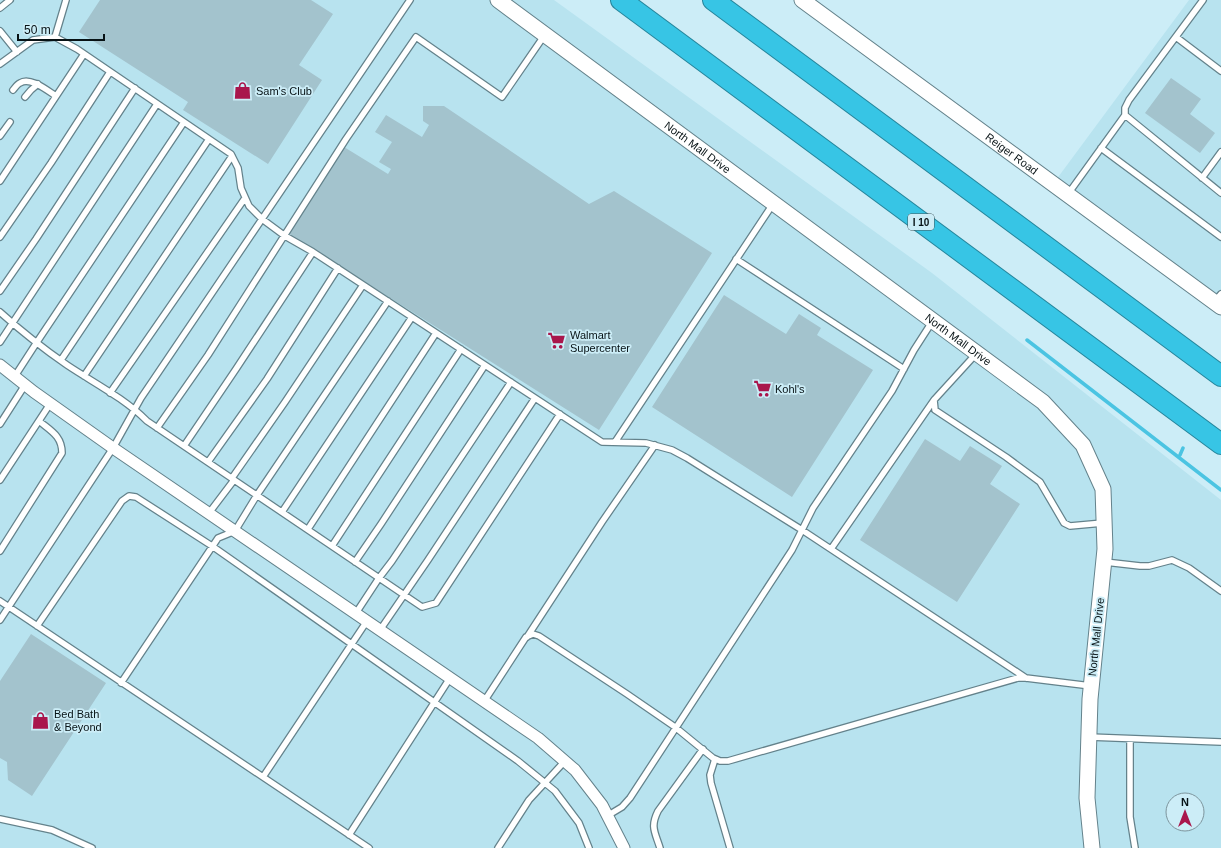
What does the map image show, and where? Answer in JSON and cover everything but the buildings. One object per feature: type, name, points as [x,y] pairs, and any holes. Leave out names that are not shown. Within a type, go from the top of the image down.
[{"type":"highway","name":"I 10","points":[[621,0],[1221,444]]},
{"type":"highway","points":[[713,0],[1221,376]]},
{"type":"street","name":"North Mall Drive","points":[[498,0],[1043,402],[1083,445],[1103,489],[1106,549],[1091,686],[1088,737],[1087,798],[1092,848]]},
{"type":"street","name":"Reiger Road","points":[[802,0],[1068,195],[1219,301]]},
{"type":"street","points":[[0,366],[15,376],[25,386],[113,448],[538,738],[575,770],[602,805],[624,848]]},
{"type":"lane","points":[[0,8],[10,0]]},
{"type":"lane","points":[[55,37],[66,0]]},
{"type":"lane","points":[[0,620],[113,448],[140,398],[410,0]]},
{"type":"lane","points":[[1068,195],[1125,115],[1125,108],[1129,100],[1203,0]]},
{"type":"lane","points":[[0,31],[17,52]]},
{"type":"lane","points":[[157,428],[208,355],[346,139],[416,37],[502,97],[545,35]]},
{"type":"lane","points":[[0,64],[33,40],[55,37],[84,54],[230,154],[238,168],[241,188],[249,206],[262,219],[285,236],[338,268],[602,442],[646,442],[672,450],[687,458],[802,530],[1026,678]]},
{"type":"lane","points":[[1176,37],[1221,71]]},
{"type":"lane","points":[[0,181],[84,54]]},
{"type":"lane","points":[[0,237],[51,163],[110,72]]},
{"type":"lane","points":[[13,90],[18,83],[23,81],[38,84],[56,96]]},
{"type":"lane","points":[[25,98],[38,84]]},
{"type":"lane","points":[[0,291],[135,88]]},
{"type":"lane","points":[[0,342],[158,104]]},
{"type":"lane","points":[[1125,115],[1221,193]]},
{"type":"lane","points":[[0,136],[10,122]]},
{"type":"lane","points":[[15,376],[184,122]]},
{"type":"lane","points":[[61,360],[209,139]]},
{"type":"lane","points":[[1101,148],[1221,237]]},
{"type":"lane","points":[[1202,178],[1221,152]]},
{"type":"lane","points":[[84,376],[232,156]]},
{"type":"lane","points":[[110,392],[245,198]]},
{"type":"lane","points":[[615,442],[773,204]]},
{"type":"lane","points":[[184,446],[312,252]]},
{"type":"lane","points":[[736,259],[904,369]]},
{"type":"lane","points":[[208,462],[267,379],[338,268]]},
{"type":"lane","points":[[209,513],[363,285]]},
{"type":"lane","points":[[121,683],[218,538],[235,531],[257,495],[388,301]]},
{"type":"lane","points":[[0,312],[12,323],[61,360],[135,409],[147,421],[157,428],[422,607],[436,603],[560,414]]},
{"type":"lane","points":[[282,512],[412,317]]},
{"type":"lane","points":[[607,816],[622,807],[630,798],[792,550],[813,508],[892,391],[914,350],[932,321]]},
{"type":"lane","points":[[308,529],[436,333]]},
{"type":"lane","points":[[332,546],[461,349]]},
{"type":"lane","points":[[830,549],[934,400],[976,353]]},
{"type":"lane","points":[[355,562],[485,365]]},
{"type":"lane","points":[[356,613],[511,382]]},
{"type":"lane","points":[[0,424],[25,386]]},
{"type":"lane","points":[[380,630],[535,398]]},
{"type":"lane","points":[[934,400],[935,410],[1006,457],[1040,482],[1064,523],[1070,526],[1104,523]]},
{"type":"lane","points":[[0,480],[50,404]]},
{"type":"lane","points":[[0,551],[62,453],[62,445],[56,435],[39,421]]},
{"type":"lane","points":[[484,700],[655,445]]},
{"type":"lane","points":[[37,626],[122,500],[129,496],[136,497],[212,546],[518,761],[555,791],[579,823],[589,848]]},
{"type":"lane","points":[[1104,561],[1149,566],[1172,560],[1189,568],[1221,591]]},
{"type":"lane","points":[[0,602],[369,848]]},
{"type":"lane","points":[[263,777],[367,620]]},
{"type":"lane","points":[[526,637],[533,634],[539,636],[676,727],[703,750],[720,761],[741,759],[1018,678],[1091,686]]},
{"type":"lane","points":[[349,835],[450,678]]},
{"type":"lane","points":[[1088,737],[1221,742]]},
{"type":"lane","points":[[1130,739],[1130,817],[1135,848]]},
{"type":"lane","points":[[660,848],[653,824],[658,811],[703,750]]},
{"type":"lane","points":[[715,759],[710,775],[711,783],[730,848]]},
{"type":"lane","points":[[498,848],[529,800],[565,761]]},
{"type":"lane","points":[[0,819],[52,830],[92,848]]},
{"type":"shaded area","points":[[0,0],[554,0],[932,273],[1221,500],[1221,848],[0,848]]},
{"type":"shaded area","points":[[1189,0],[1221,0],[1221,307],[1053,184]]},
{"type":"waterway","points":[[1027,340],[1221,490]]},
{"type":"waterway","points":[[1180,455],[1183,448]]},
{"type":"place","name":"Sam's Club","points":[[243,91]]},
{"type":"place","name":"Walmart Supercenter","points":[[557,341]]},
{"type":"place","name":"Kohl's","points":[[762,389]]},
{"type":"place","name":"Bed Bath & Beyond","points":[[41,720]]}]
